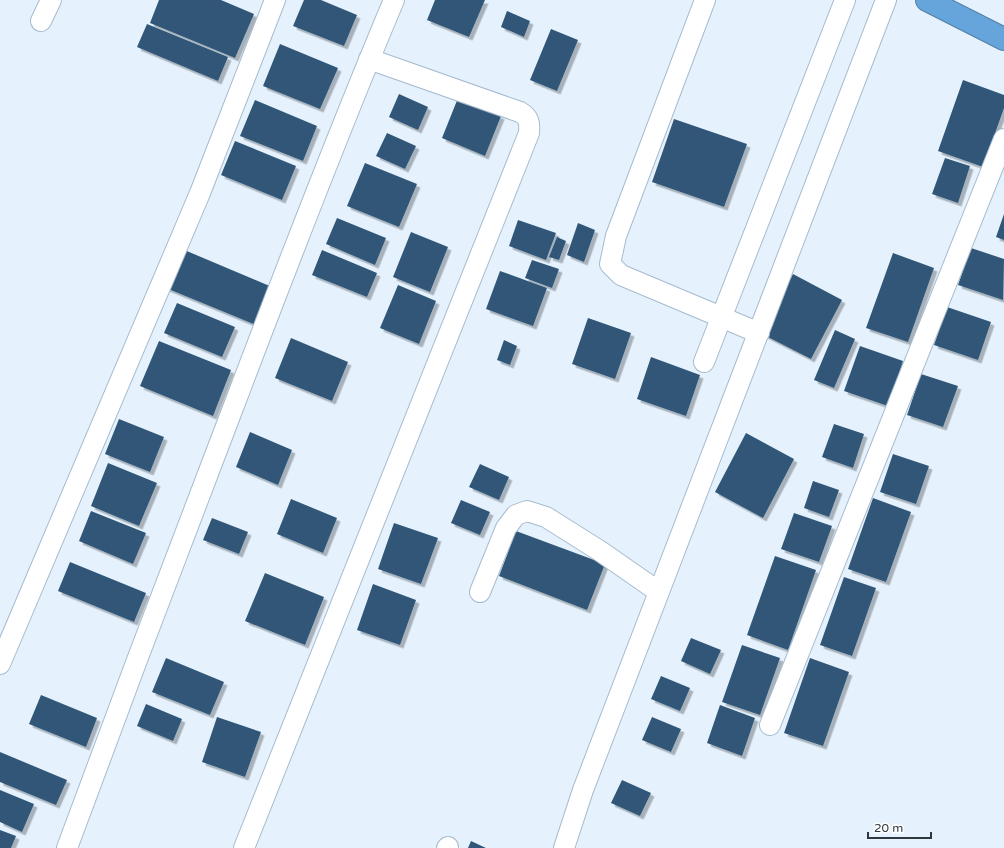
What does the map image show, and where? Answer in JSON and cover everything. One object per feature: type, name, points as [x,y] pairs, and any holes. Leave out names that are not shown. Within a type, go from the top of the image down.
[{"type":"highway","points":[[927,0],[1004,39]]},
{"type":"street","points":[[41,21],[51,0]]},
{"type":"street","points":[[0,664],[200,193],[275,0]]},
{"type":"street","points":[[67,848],[114,719],[294,248],[394,0]]},
{"type":"street","points":[[705,0],[616,236],[610,264],[621,275],[758,333]]},
{"type":"street","points":[[704,362],[845,0]]},
{"type":"street","points":[[564,848],[583,790],[886,0]]},
{"type":"street","points":[[244,848],[529,133],[528,118],[525,114],[369,59]]},
{"type":"street","points":[[770,724],[1004,139]]},
{"type":"street","points":[[480,592],[506,528],[516,515],[527,511],[546,517],[600,551],[659,592]]},
{"type":"building","points":[[159,0],[221,0],[254,14],[235,58],[150,23]]},
{"type":"building","points":[[304,0],[321,0],[357,15],[344,46],[293,26]]},
{"type":"building","points":[[435,0],[485,0],[469,37],[427,20]]},
{"type":"building","points":[[507,11],[530,21],[524,37],[501,27]]},
{"type":"building","points":[[147,24],[228,57],[218,81],[137,47]]},
{"type":"building","points":[[551,29],[578,40],[557,91],[530,80]]},
{"type":"building","points":[[280,44],[338,68],[320,109],[263,86]]},
{"type":"building","points":[[963,80],[1004,95],[1004,108],[983,167],[938,151]]},
{"type":"building","points":[[399,94],[428,107],[418,130],[389,117]]},
{"type":"building","points":[[458,98],[501,116],[485,156],[442,138]]},
{"type":"building","points":[[255,100],[317,126],[303,161],[240,136]]},
{"type":"building","points":[[674,119],[747,144],[724,207],[652,182]]},
{"type":"building","points":[[387,133],[416,146],[405,169],[376,156]]},
{"type":"building","points":[[235,141],[296,166],[282,200],[221,175]]},
{"type":"building","points":[[945,158],[970,166],[958,203],[932,194]]},
{"type":"building","points":[[365,163],[417,184],[399,227],[347,206]]},
{"type":"building","points":[[1004,214],[1004,240],[996,237]]},
{"type":"building","points":[[337,218],[386,238],[375,265],[326,244]]},
{"type":"building","points":[[518,220],[556,233],[546,260],[509,246]]},
{"type":"building","points":[[578,223],[595,230],[584,262],[567,255]]},
{"type":"building","points":[[411,232],[448,247],[430,292],[393,277]]},
{"type":"building","points":[[557,237],[566,241],[559,260],[549,257]]},
{"type":"building","points":[[971,248],[1004,259],[1003,300],[958,285]]},
{"type":"building","points":[[182,249],[272,287],[256,325],[166,288]]},
{"type":"building","points":[[322,250],[377,273],[367,297],[312,275]]},
{"type":"building","points":[[893,253],[934,268],[908,342],[866,328]]},
{"type":"building","points":[[532,260],[559,269],[552,288],[525,278]]},
{"type":"building","points":[[500,271],[547,288],[533,326],[486,309]]},
{"type":"building","points":[[793,274],[842,300],[811,359],[762,334]]},
{"type":"building","points":[[398,285],[436,301],[419,344],[380,328]]},
{"type":"building","points":[[177,303],[235,327],[222,357],[164,333]]},
{"type":"building","points":[[947,307],[991,322],[978,360],[934,345]]},
{"type":"building","points":[[588,318],[631,333],[615,379],[572,364]]},
{"type":"building","points":[[835,330],[855,339],[834,388],[814,380]]},
{"type":"building","points":[[291,338],[348,362],[332,401],[275,378]]},
{"type":"building","points":[[504,340],[517,346],[510,365],[497,360]]},
{"type":"building","points":[[159,341],[231,370],[213,416],[140,386]]},
{"type":"building","points":[[860,346],[903,361],[888,406],[844,391]]},
{"type":"building","points":[[651,357],[700,375],[686,416],[637,399]]},
{"type":"building","points":[[921,374],[958,386],[943,427],[907,415]]},
{"type":"building","points":[[119,419],[164,437],[150,472],[105,454]]},
{"type":"building","points":[[834,424],[864,434],[853,468],[822,457]]},
{"type":"building","points":[[250,432],[292,450],[278,485],[236,467]]},
{"type":"building","points":[[746,433],[794,459],[763,518],[715,492]]},
{"type":"building","points":[[893,454],[929,466],[916,504],[880,492]]},
{"type":"building","points":[[108,463],[157,483],[139,526],[91,506]]},
{"type":"building","points":[[480,464],[509,477],[499,500],[469,487]]},
{"type":"building","points":[[813,481],[839,490],[829,517],[804,508]]},
{"type":"building","points":[[873,498],[911,512],[886,582],[848,569]]},
{"type":"building","points":[[291,499],[337,518],[323,553],[277,534]]},
{"type":"building","points":[[461,500],[490,512],[480,535],[451,523]]},
{"type":"building","points":[[91,511],[146,533],[133,564],[79,541]]},
{"type":"building","points":[[794,513],[832,526],[819,562],[781,549]]},
{"type":"building","points":[[212,518],[248,532],[239,554],[203,540]]},
{"type":"building","points":[[394,523],[438,538],[421,584],[378,569]]},
{"type":"building","points":[[516,531],[605,564],[587,610],[499,576]]},
{"type":"building","points":[[775,556],[816,570],[788,650],[747,635]]},
{"type":"building","points":[[70,562],[146,593],[134,622],[58,591]]},
{"type":"building","points":[[265,573],[324,597],[305,645],[245,621]]},
{"type":"building","points":[[844,577],[876,588],[852,656],[820,645]]},
{"type":"building","points":[[373,584],[416,600],[400,645],[357,630]]},
{"type":"building","points":[[691,638],[721,650],[710,674],[681,661]]},
{"type":"building","points":[[742,645],[780,658],[760,715],[722,702]]},
{"type":"building","points":[[166,658],[224,682],[210,715],[152,692]]},
{"type":"building","points":[[810,658],[849,672],[823,746],[784,733]]},
{"type":"building","points":[[661,676],[690,688],[680,711],[651,699]]},
{"type":"building","points":[[41,695],[97,718],[86,747],[29,724]]},
{"type":"building","points":[[146,704],[182,719],[173,741],[137,726]]},
{"type":"building","points":[[720,705],[755,718],[742,756],[707,743]]},
{"type":"building","points":[[217,717],[261,732],[245,777],[202,762]]},
{"type":"building","points":[[652,717],[681,729],[671,752],[642,740]]},
{"type":"building","points":[[0,752],[67,780],[56,805],[0,782]]},
{"type":"building","points":[[622,780],[651,793],[640,816],[611,803]]},
{"type":"building","points":[[0,790],[34,804],[22,832],[0,822]]},
{"type":"building","points":[[0,830],[16,836],[11,848],[0,848]]},
{"type":"building","points":[[471,841],[486,848],[468,848]]}]
